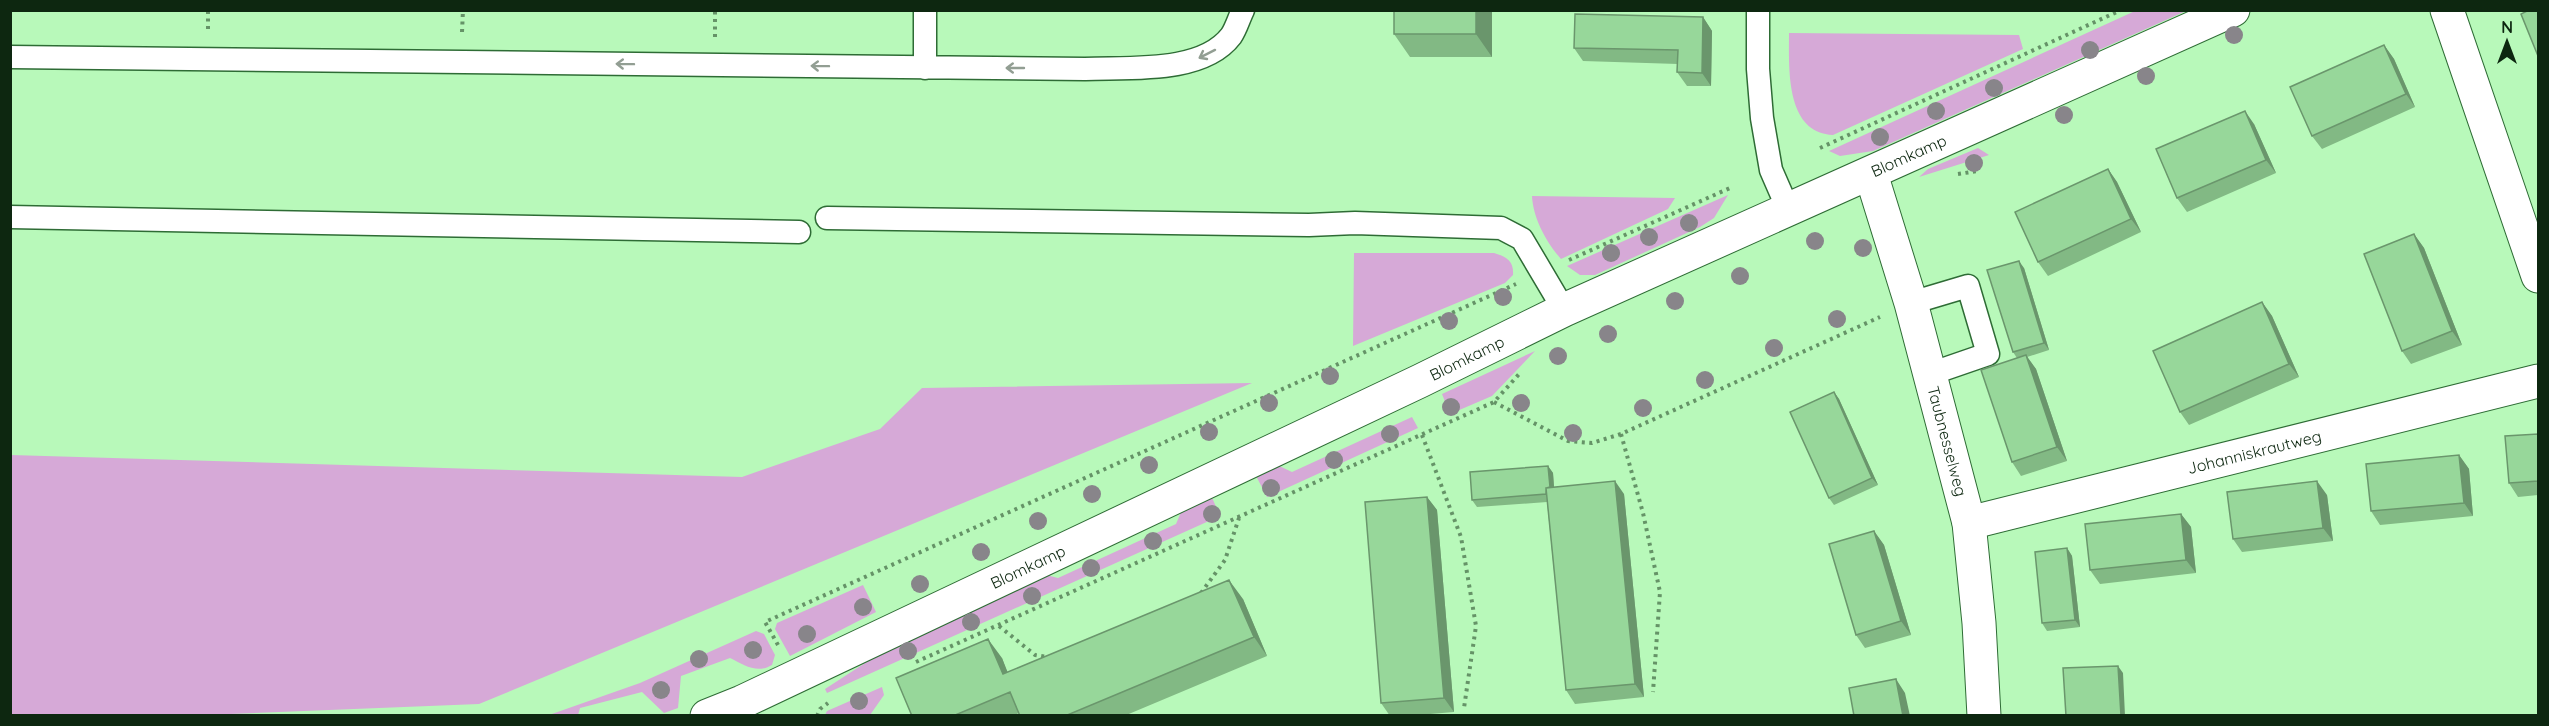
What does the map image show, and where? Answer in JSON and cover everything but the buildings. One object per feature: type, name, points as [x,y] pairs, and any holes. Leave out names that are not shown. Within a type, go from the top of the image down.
[{"type":"street","name":"Blomkamp","points":[[706,716],[744,709],[1564,310],[2233,10]]},
{"type":"street","points":[[2447,10],[2538,276]]},
{"type":"street","name":"Taubnesselweg","points":[[1871,174],[1900,308],[1930,374],[1969,523],[1979,623],[1984,716]]},
{"type":"street","name":"Johanniskrautweg","points":[[1969,523],[2538,381]]},
{"type":"lane","points":[[925,10],[925,68]]},
{"type":"lane","points":[[10,57],[1085,69],[1180,64],[1209,55],[1231,36],[1243,10]]},
{"type":"lane","points":[[1758,10],[1758,69],[1762,118],[1771,170],[1788,209]]},
{"type":"lane","points":[[10,218],[799,232]]},
{"type":"lane","points":[[827,218],[1309,225],[1355,223],[1501,228],[1522,238],[1564,310]]},
{"type":"lane","points":[[1900,308],[1968,286],[1988,354],[1930,374]]},
{"type":"path","points":[[1820,148],[2121,10]]},
{"type":"path","points":[[781,650],[765,621],[1730,188]]},
{"type":"path","points":[[911,664],[1494,402],[1568,441],[1592,442],[1621,434],[1900,308]]},
{"type":"path","points":[[1621,434],[1643,513],[1660,592],[1653,692]]},
{"type":"path","points":[[1422,435],[1461,537],[1476,626],[1464,708]]},
{"type":"path","points":[[1191,597],[1202,592],[1225,560],[1239,518]]},
{"type":"path","points":[[999,626],[1035,655],[1047,658],[1057,653]]},
{"type":"path","points":[[817,716],[820,709],[834,698]]},
{"type":"shaded area","points":[[2135,11],[2186,11],[1873,151],[1840,156],[1829,151]]},
{"type":"shaded area","points":[[1789,33],[2019,35],[2023,49],[1833,135],[1817,131],[1806,123],[1798,111],[1790,80]]},
{"type":"shaded area","points":[[1978,148],[1989,155],[1919,177],[1928,169]]},
{"type":"shaded area","points":[[1728,195],[1714,218],[1700,227],[1595,275],[1580,275],[1567,266]]},
{"type":"shaded area","points":[[1532,196],[1675,198],[1668,209],[1561,259],[1541,229]]},
{"type":"shaded area","points":[[1354,253],[1494,253],[1509,260],[1513,275],[1505,283],[1353,346]]},
{"type":"shaded area","points":[[1535,351],[1492,396],[1450,414],[1442,394]]},
{"type":"shaded area","points":[[1252,383],[479,704],[206,715],[11,715],[11,455],[742,477],[880,429],[922,388]]},
{"type":"shaded area","points":[[1412,417],[1418,428],[1267,497],[1254,472],[1273,463],[1292,472]]},
{"type":"shaded area","points":[[1210,493],[1220,516],[827,693],[825,689],[879,654],[1042,574],[1058,578],[1176,524],[1184,505]]},
{"type":"shaded area","points":[[863,585],[876,612],[790,656],[775,629],[777,623]]},
{"type":"shaded area","points":[[756,631],[764,634],[775,655],[772,665],[756,669],[730,658],[681,676],[678,708],[664,713],[642,692],[580,708],[578,715],[549,715],[640,683]]},
{"type":"shaded area","points":[[882,687],[884,695],[870,715],[825,715],[827,711]]}]
